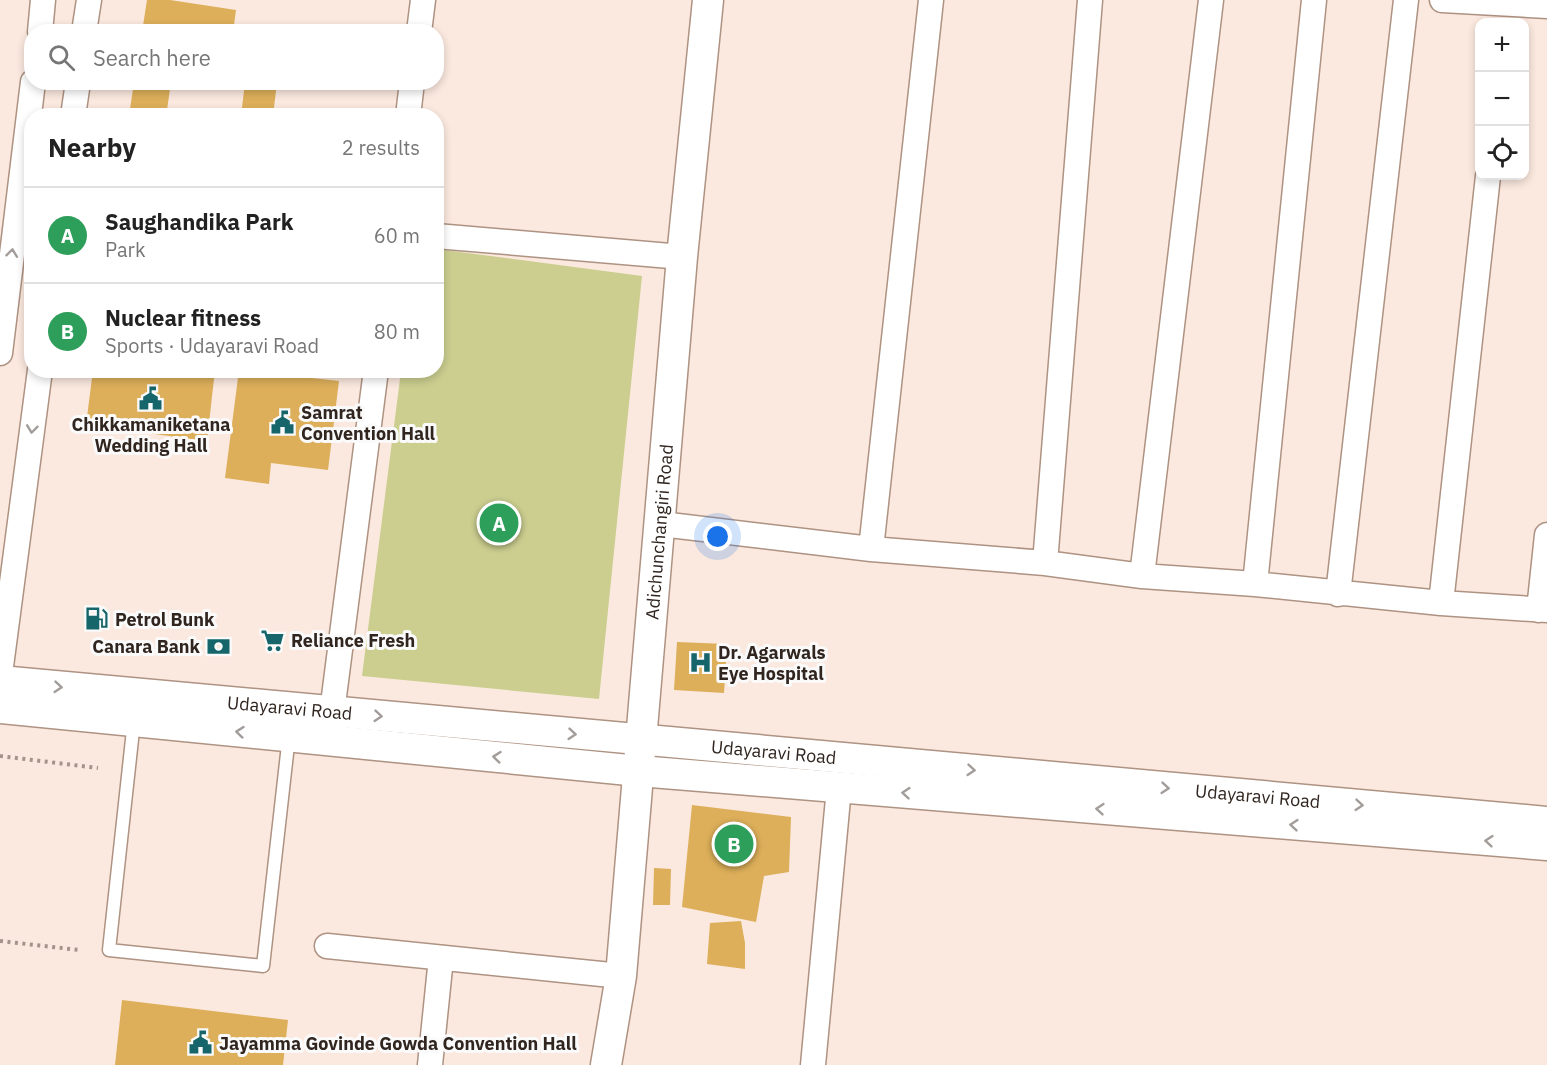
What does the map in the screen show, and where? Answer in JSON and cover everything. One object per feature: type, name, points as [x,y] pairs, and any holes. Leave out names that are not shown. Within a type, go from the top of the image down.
[{"type":"street","points":[[41,24],[44,0]]},
{"type":"street","points":[[85,24],[88,0]]},
{"type":"street","points":[[420,24],[423,0]]},
{"type":"street","name":"Adichunchangiri Road","points":[[606,1065],[621,976],[682,257],[708,0]]},
{"type":"street","points":[[871,549],[931,0]]},
{"type":"street","points":[[1045,564],[1090,0]]},
{"type":"street","points":[[1142,576],[1211,0]]},
{"type":"street","points":[[1255,584],[1314,0]]},
{"type":"street","points":[[1338,594],[1406,0]]},
{"type":"street","points":[[1442,0],[1506,9],[1547,6]]},
{"type":"street","points":[[30,108],[32,90]]},
{"type":"street","points":[[74,108],[77,90]]},
{"type":"street","points":[[409,108],[411,90]]},
{"type":"street","points":[[0,353],[24,156]]},
{"type":"street","points":[[1441,603],[1488,180]]},
{"type":"street","points":[[444,237],[682,257]]},
{"type":"street","points":[[0,674],[39,378]]},
{"type":"street","points":[[332,712],[375,378]]},
{"type":"street","points":[[661,525],[1142,576],[1543,610],[1547,535]]},
{"type":"street","name":"Udayaravi Road","points":[[0,681],[1547,822]]},
{"type":"street","name":"Udayaravi Road","points":[[0,708],[639,771],[1547,845]]},
{"type":"street","points":[[813,1065],[839,788]]},
{"type":"street","points":[[327,946],[621,976]]},
{"type":"street","points":[[430,1065],[441,958]]},
{"type":"lane","points":[[134,721],[109,950],[263,966],[289,736]]},
{"type":"path","points":[[0,756],[98,768]]},
{"type":"path","points":[[0,940],[79,950]]},
{"type":"green space","points":[[444,250],[642,276],[599,699],[362,676],[400,378],[444,378]]},
{"type":"building","points":[[147,0],[170,0],[236,10],[234,24],[143,24]]},
{"type":"building","points":[[133,90],[170,90],[167,108],[130,108]]},
{"type":"building","points":[[244,90],[276,90],[274,108],[242,108]]},
{"type":"building","name":"Chikkamaniketana Wedding Hall","points":[[92,378],[214,378],[207,441],[86,425]]},
{"type":"building","name":"Samrat Convention Hall","points":[[238,378],[312,378],[339,381],[328,470],[271,463],[269,484],[225,478]]},
{"type":"building","points":[[677,642],[727,644],[724,693],[674,690]]},
{"type":"building","points":[[692,805],[791,817],[789,872],[764,876],[756,922],[682,907]]},
{"type":"building","points":[[654,868],[671,869],[670,905],[653,905]]},
{"type":"building","points":[[741,921],[745,943],[745,969],[707,964],[710,923]]},
{"type":"building","name":"Jayamma Govinde Gowda Convention Hall","points":[[122,1000],[288,1020],[283,1065],[115,1065]]},
{"type":"place","name":"Chikkamaniketana Wedding Hall","points":[[151,398]]},
{"type":"place","name":"Samrat Convention Hall","points":[[283,422]]},
{"type":"place","name":"Saughandika Park","points":[[499,523]]},
{"type":"place","name":"Petrol Bunk","points":[[97,619]]},
{"type":"place","name":"Reliance Fresh","points":[[273,640]]},
{"type":"place","name":"Canara Bank","points":[[218,646]]},
{"type":"place","name":"Dr. Agarwals Eye Hospital","points":[[700,662]]},
{"type":"place","name":"Nuclear fitness","points":[[734,844]]},
{"type":"place","name":"Jayamma Govinde Gowda Convention Hall","points":[[201,1043]]}]
